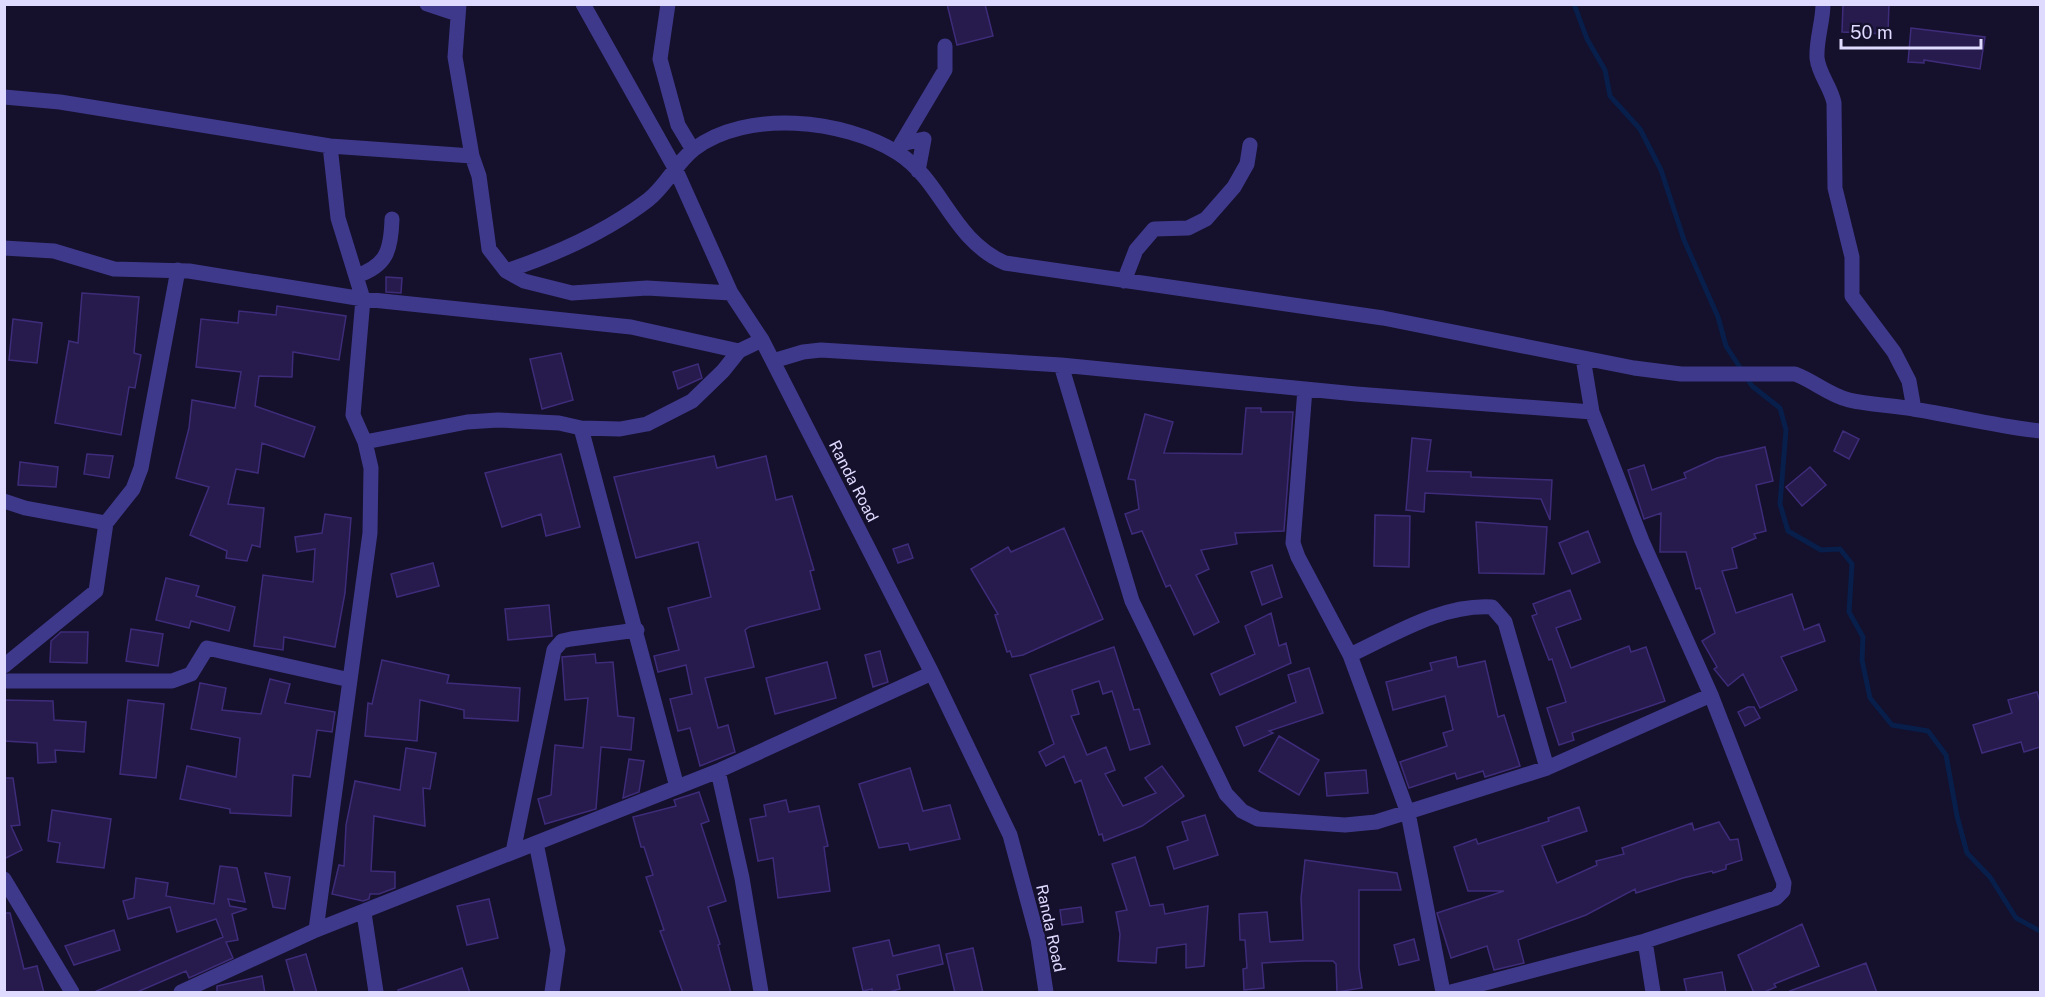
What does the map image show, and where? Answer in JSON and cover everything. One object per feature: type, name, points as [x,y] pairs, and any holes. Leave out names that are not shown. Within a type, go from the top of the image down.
[{"type":"street","points":[[427,4],[458,9],[456,75],[472,156],[479,176],[489,249],[506,271],[524,281],[572,293],[647,288],[731,293]]},
{"type":"street","name":"Randa Road","points":[[583,4],[675,168],[731,293],[773,361],[932,673],[1010,835],[1038,939],[1046,993]]},
{"type":"street","points":[[668,4],[660,59],[678,125],[693,150]]},
{"type":"street","points":[[1823,4],[1817,57],[1821,76],[1832,91],[1834,103],[1835,188],[1852,257],[1852,296],[1898,360],[1909,381],[1914,409]]},
{"type":"street","points":[[918,171],[924,139],[901,144],[945,70],[945,46]]},
{"type":"street","points":[[4,97],[60,102],[330,146],[472,156]]},
{"type":"street","points":[[506,271],[545,258],[602,230],[649,199],[693,150],[720,133],[750,124],[785,122],[860,136],[898,154],[918,171],[974,246],[1005,263],[1383,318],[1582,358],[1681,374],[1795,374],[1809,379],[1826,392],[1848,400],[1914,409],[1988,425],[2040,431]]},
{"type":"street","points":[[1124,280],[1136,250],[1154,229],[1188,228],[1206,219],[1234,187],[1247,164],[1250,145]]},
{"type":"street","points":[[316,930],[370,533],[371,468],[365,442],[353,415],[363,299],[338,218],[330,146]]},
{"type":"street","points":[[356,276],[373,270],[385,257],[391,238],[392,219]]},
{"type":"street","points":[[4,248],[54,251],[114,269],[178,270],[363,299],[631,327],[739,351]]},
{"type":"street","points":[[4,666],[96,591],[106,523],[133,489],[141,468],[178,270]]},
{"type":"street","points":[[365,442],[477,421],[559,423],[581,428],[620,429],[666,416],[692,401],[723,371],[739,351],[762,340]]},
{"type":"street","points":[[773,361],[803,352],[822,350],[1061,365],[1305,389],[1592,412]]},
{"type":"street","points":[[1451,993],[1645,941],[1776,898],[1783,891],[1784,883],[1711,695],[1642,541],[1592,412],[1582,358]]},
{"type":"street","points":[[1061,365],[1132,601],[1226,795],[1242,812],[1258,819],[1345,825],[1376,822],[1547,768],[1711,695]]},
{"type":"street","points":[[1305,389],[1293,543],[1298,557],[1350,654],[1408,813],[1443,993]]},
{"type":"street","points":[[581,428],[637,630],[677,787]]},
{"type":"street","points":[[4,501],[26,508],[106,523]]},
{"type":"street","points":[[1350,654],[1440,614],[1476,606],[1492,607],[1505,622],[1547,768]]},
{"type":"street","points":[[513,852],[554,650],[562,641],[637,630]]},
{"type":"street","points":[[4,681],[172,681],[191,674],[207,648],[350,680]]},
{"type":"street","points":[[181,993],[316,930],[364,913],[718,771],[932,673]]},
{"type":"street","points":[[718,771],[742,878],[761,993]]},
{"type":"street","points":[[536,843],[558,950],[552,993]]},
{"type":"street","points":[[4,879],[72,993]]},
{"type":"street","points":[[364,913],[376,993]]},
{"type":"street","points":[[1645,941],[1653,993]]},
{"type":"building","points":[[947,4],[985,4],[993,36],[957,45]]},
{"type":"building","points":[[1843,4],[1889,4],[1888,34],[1842,32]]},
{"type":"building","points":[[1911,28],[1985,37],[1980,69],[1924,60],[1924,63],[1908,62]]},
{"type":"building","points":[[386,277],[402,278],[401,293],[386,292]]},
{"type":"building","points":[[82,293],[139,297],[134,353],[141,355],[135,388],[129,387],[121,435],[55,423],[69,341],[78,343]]},
{"type":"building","points":[[277,306],[346,316],[339,360],[293,352],[292,377],[259,376],[255,406],[315,427],[304,457],[262,443],[258,473],[236,469],[228,504],[264,508],[260,547],[252,545],[247,561],[226,558],[227,551],[190,535],[209,487],[176,478],[189,428],[192,400],[235,408],[241,372],[196,367],[201,319],[238,323],[239,311],[276,315]]},
{"type":"building","points":[[13,319],[42,323],[37,363],[9,360]]},
{"type":"building","points":[[561,353],[573,400],[542,409],[530,359]]},
{"type":"building","points":[[698,364],[702,378],[678,389],[673,372]]},
{"type":"building","points":[[1246,408],[1261,408],[1261,412],[1293,412],[1284,531],[1235,533],[1237,544],[1201,550],[1209,569],[1196,575],[1219,622],[1194,635],[1170,585],[1166,587],[1142,531],[1132,534],[1125,514],[1139,509],[1135,480],[1128,479],[1145,414],[1173,422],[1164,453],[1242,454]]},
{"type":"building","points":[[1843,431],[1859,439],[1849,459],[1834,451]]},
{"type":"building","points":[[1412,438],[1431,440],[1427,471],[1471,472],[1471,477],[1552,480],[1550,520],[1541,499],[1425,493],[1424,512],[1406,510]]},
{"type":"building","points":[[1765,447],[1773,481],[1756,485],[1766,531],[1754,534],[1756,538],[1732,548],[1737,568],[1722,571],[1736,613],[1792,594],[1804,630],[1819,624],[1825,641],[1781,657],[1797,690],[1760,708],[1743,674],[1728,686],[1714,669],[1717,667],[1702,641],[1715,633],[1700,588],[1696,589],[1686,552],[1660,552],[1661,513],[1644,519],[1628,470],[1644,465],[1652,490],[1686,478],[1684,473],[1717,458]]},
{"type":"building","points":[[87,454],[113,456],[109,478],[84,474]]},
{"type":"building","points":[[561,454],[580,527],[546,536],[541,514],[502,527],[485,473]]},
{"type":"building","points":[[714,456],[717,468],[766,456],[776,500],[792,496],[814,570],[810,571],[820,609],[749,627],[745,630],[754,667],[705,678],[718,728],[728,725],[735,752],[700,766],[690,728],[678,731],[670,699],[692,694],[686,665],[658,672],[654,656],[679,650],[668,608],[711,597],[698,542],[636,558],[614,477]]},
{"type":"building","points":[[20,462],[58,467],[56,487],[18,485]]},
{"type":"building","points":[[1810,467],[1826,485],[1802,506],[1786,487]]},
{"type":"building","points":[[325,514],[351,518],[345,593],[335,647],[284,637],[283,650],[254,646],[263,575],[313,582],[315,549],[297,552],[295,537],[322,533]]},
{"type":"building","points":[[1375,515],[1410,516],[1409,567],[1374,566]]},
{"type":"building","points":[[1476,522],[1547,527],[1544,574],[1479,573]]},
{"type":"building","points":[[1064,528],[1103,619],[1023,655],[1012,657],[1010,651],[1007,652],[995,615],[998,614],[971,569],[1008,547],[1011,552]]},
{"type":"building","points":[[1588,531],[1600,562],[1572,574],[1559,543]]},
{"type":"building","points":[[908,544],[913,558],[898,563],[893,549]]},
{"type":"building","points":[[433,563],[439,586],[397,597],[391,574]]},
{"type":"building","points":[[1272,565],[1282,597],[1262,605],[1251,572]]},
{"type":"building","points":[[166,578],[199,586],[196,596],[235,607],[229,631],[191,621],[189,628],[156,620]]},
{"type":"building","points":[[1570,590],[1581,619],[1556,628],[1571,668],[1629,646],[1631,652],[1646,647],[1665,701],[1572,733],[1574,740],[1559,745],[1547,708],[1566,702],[1552,659],[1549,660],[1532,616],[1537,614],[1533,604]]},
{"type":"building","points":[[549,605],[552,636],[508,640],[505,609]]},
{"type":"building","points":[[1271,613],[1279,646],[1286,643],[1291,663],[1220,695],[1211,674],[1255,654],[1245,626]]},
{"type":"building","points":[[131,629],[163,634],[158,666],[126,661]]},
{"type":"building","points":[[61,632],[88,632],[87,663],[50,662],[51,641]]},
{"type":"building","points":[[1114,647],[1134,710],[1139,709],[1150,744],[1130,750],[1112,691],[1103,694],[1099,681],[1072,690],[1079,714],[1071,716],[1087,755],[1106,747],[1115,770],[1105,774],[1123,806],[1156,793],[1145,778],[1162,766],[1184,796],[1142,826],[1104,841],[1102,834],[1099,835],[1081,780],[1075,783],[1064,756],[1046,766],[1039,752],[1054,744],[1030,675]]},
{"type":"building","points":[[880,651],[888,682],[873,687],[865,655]]},
{"type":"building","points":[[595,654],[596,663],[613,662],[618,716],[634,718],[631,750],[601,747],[596,809],[545,824],[538,799],[551,795],[555,745],[583,748],[588,698],[565,700],[562,657]]},
{"type":"building","points":[[1456,657],[1458,667],[1485,661],[1498,717],[1504,715],[1520,766],[1485,777],[1483,771],[1457,779],[1455,773],[1409,788],[1400,762],[1447,746],[1443,733],[1453,730],[1445,696],[1393,710],[1386,682],[1432,670],[1430,663]]},
{"type":"building","points":[[382,660],[449,675],[447,683],[520,688],[518,721],[464,718],[464,710],[420,700],[417,741],[365,736],[368,703],[372,704]]},
{"type":"building","points":[[827,662],[836,698],[775,714],[766,678]]},
{"type":"building","points":[[1309,668],[1323,713],[1269,731],[1273,733],[1244,746],[1236,727],[1296,702],[1288,675]]},
{"type":"building","points":[[270,679],[290,684],[285,703],[335,712],[332,732],[317,730],[310,777],[293,775],[291,816],[230,813],[230,809],[180,799],[187,766],[236,777],[240,738],[191,729],[200,683],[226,688],[222,710],[261,714]]},
{"type":"building","points":[[2037,692],[2040,702],[2040,747],[2024,752],[2021,742],[1982,753],[1973,725],[2012,713],[2008,700]]},
{"type":"building","points":[[4,700],[53,701],[54,720],[86,722],[84,752],[55,750],[56,762],[38,763],[37,743],[4,741]]},
{"type":"building","points":[[128,700],[164,704],[156,778],[120,774]]},
{"type":"building","points":[[1754,707],[1760,718],[1745,726],[1738,712]]},
{"type":"building","points":[[1279,736],[1319,760],[1299,795],[1259,771]]},
{"type":"building","points":[[406,748],[436,753],[430,789],[423,788],[425,826],[374,816],[371,871],[395,872],[395,888],[379,894],[370,894],[369,899],[363,901],[332,894],[339,865],[344,866],[346,825],[355,781],[400,790]]},
{"type":"building","points":[[629,759],[644,761],[639,792],[623,798]]},
{"type":"building","points":[[910,768],[923,811],[950,805],[960,839],[910,850],[908,843],[879,848],[859,784]]},
{"type":"building","points":[[1366,770],[1368,793],[1327,796],[1325,773]]},
{"type":"building","points":[[4,778],[13,778],[20,825],[11,826],[22,850],[4,859]]},
{"type":"building","points":[[699,792],[709,821],[701,824],[726,901],[708,907],[720,944],[718,945],[731,993],[683,993],[660,931],[664,930],[646,877],[653,875],[644,847],[641,847],[633,817],[676,806],[674,800]]},
{"type":"building","points":[[786,800],[789,812],[819,806],[828,846],[824,847],[830,891],[778,898],[773,858],[758,861],[750,819],[766,816],[764,805]]},
{"type":"building","points":[[1579,807],[1587,831],[1542,846],[1557,883],[1597,865],[1596,861],[1624,854],[1622,848],[1692,823],[1694,830],[1719,822],[1730,840],[1738,839],[1742,860],[1726,865],[1726,869],[1713,873],[1712,871],[1683,878],[1636,893],[1635,889],[1586,915],[1518,940],[1524,963],[1494,970],[1487,946],[1451,958],[1437,913],[1504,891],[1468,891],[1454,847],[1476,839],[1478,844],[1549,821],[1548,818]]},
{"type":"building","points":[[52,810],[111,819],[104,868],[57,862],[60,843],[48,841]]},
{"type":"building","points":[[1205,815],[1218,855],[1174,869],[1167,847],[1188,840],[1182,822]]},
{"type":"building","points":[[1135,857],[1150,906],[1163,904],[1165,914],[1208,906],[1204,966],[1186,968],[1186,944],[1157,948],[1156,963],[1118,961],[1120,934],[1116,912],[1127,910],[1112,864]]},
{"type":"building","points":[[1305,860],[1397,873],[1401,890],[1359,890],[1359,968],[1362,988],[1337,992],[1336,964],[1333,961],[1304,961],[1262,963],[1264,988],[1244,990],[1243,969],[1247,968],[1245,940],[1240,940],[1239,914],[1267,912],[1270,942],[1303,940],[1301,898]]},
{"type":"building","points":[[220,866],[237,868],[245,902],[228,899],[230,906],[247,909],[232,914],[238,940],[226,942],[233,958],[189,978],[186,971],[135,993],[92,993],[223,937],[216,919],[177,932],[170,907],[128,919],[123,901],[134,898],[136,878],[168,883],[166,896],[214,904]]},
{"type":"building","points":[[265,873],[290,877],[285,909],[273,907]]},
{"type":"building","points":[[489,899],[498,938],[467,945],[457,906]]},
{"type":"building","points":[[1081,907],[1083,922],[1062,925],[1060,910]]},
{"type":"building","points":[[4,913],[10,913],[24,969],[37,966],[44,993],[4,993]]},
{"type":"building","points":[[1802,924],[1819,966],[1774,984],[1776,987],[1762,993],[1754,993],[1738,955]]},
{"type":"building","points":[[114,930],[120,950],[74,965],[65,946]]},
{"type":"building","points":[[1414,939],[1419,960],[1399,965],[1394,945]]},
{"type":"building","points":[[889,940],[893,956],[939,945],[943,964],[897,975],[900,989],[885,993],[872,993],[872,989],[863,991],[853,948]]},
{"type":"building","points":[[973,948],[983,993],[955,993],[946,954]]},
{"type":"building","points":[[306,954],[317,993],[295,993],[286,960]]},
{"type":"building","points":[[1866,963],[1877,993],[1791,993],[1790,991]]},
{"type":"building","points":[[462,968],[470,993],[399,993],[398,990]]},
{"type":"building","points":[[1722,972],[1726,993],[1687,993],[1684,979]]},
{"type":"building","points":[[262,976],[265,993],[217,993],[217,986]]},
{"type":"waterway","points":[[1574,4],[1587,39],[1605,70],[1610,96],[1640,129],[1661,170],[1684,240],[1718,317],[1726,346],[1752,386],[1780,408],[1786,430],[1780,504],[1788,531],[1821,550],[1840,549],[1852,564],[1849,612],[1863,637],[1862,660],[1870,698],[1892,725],[1928,731],[1946,755],[1957,816],[1967,853],[1990,877],[2016,918],[2040,931]]}]
